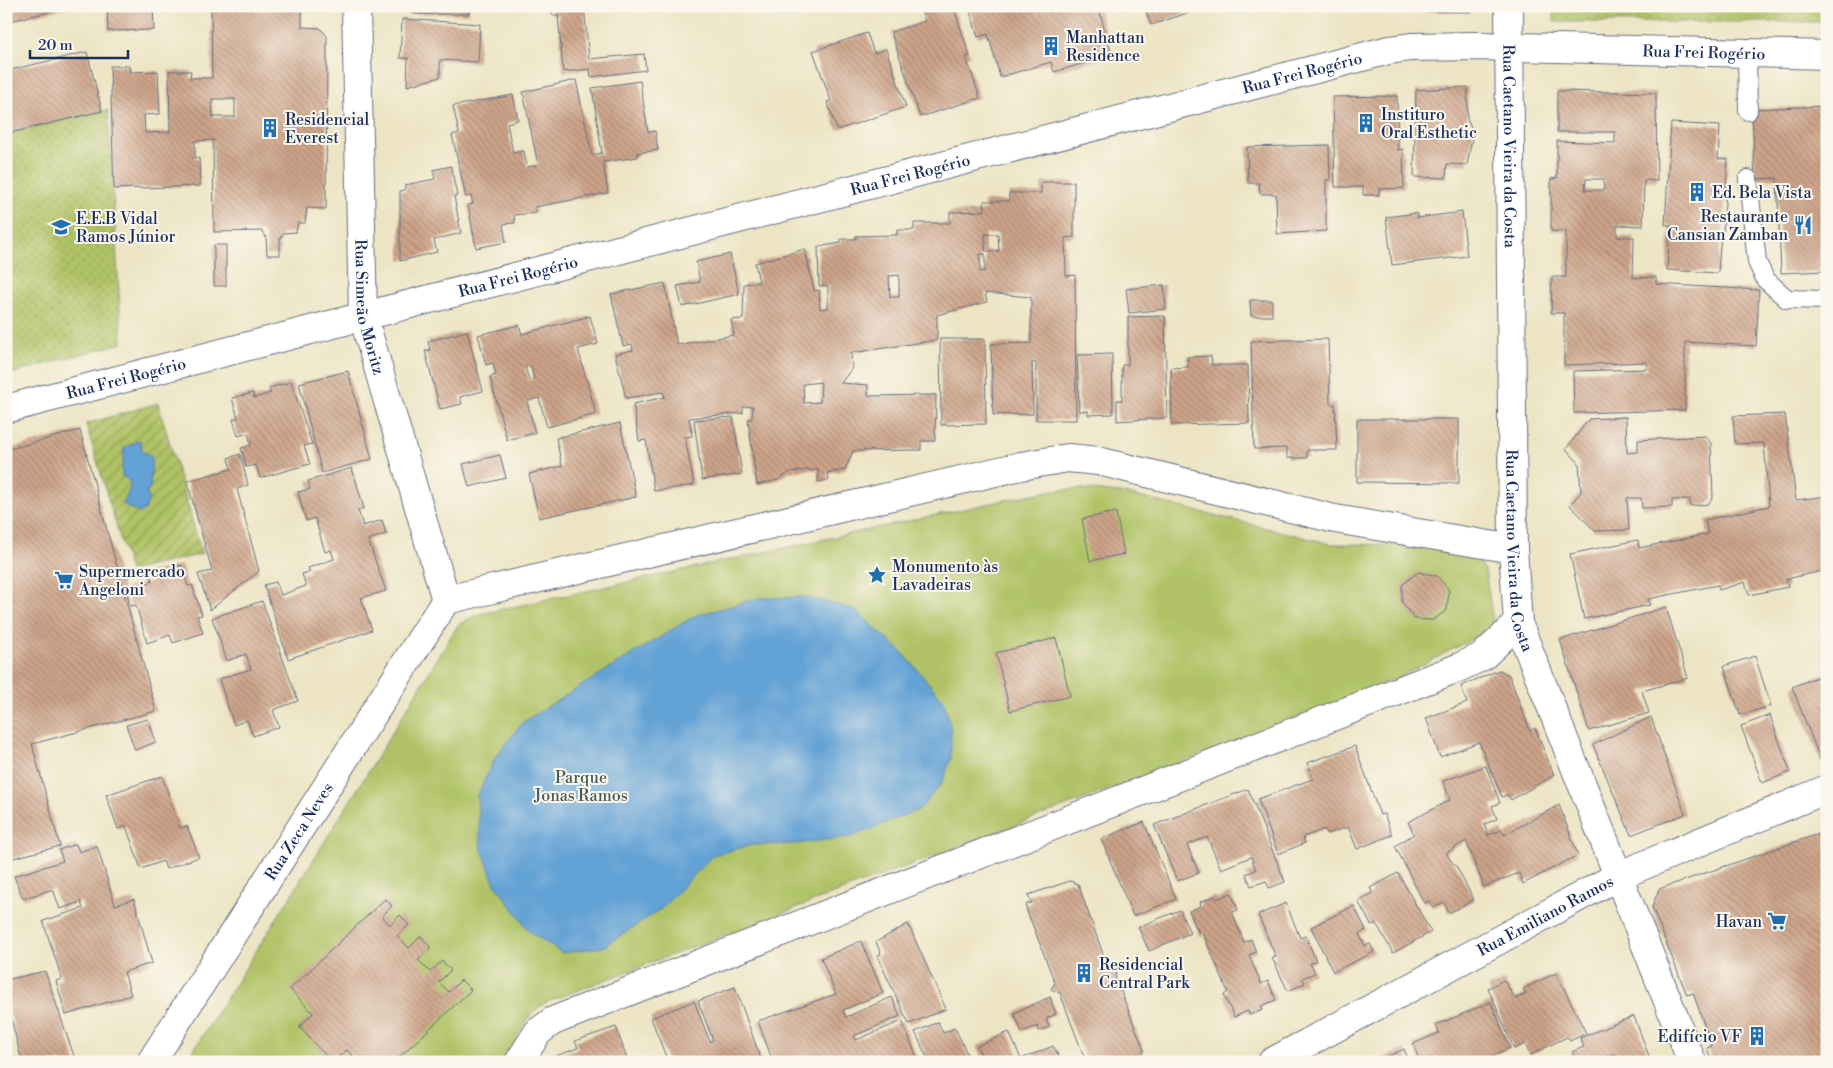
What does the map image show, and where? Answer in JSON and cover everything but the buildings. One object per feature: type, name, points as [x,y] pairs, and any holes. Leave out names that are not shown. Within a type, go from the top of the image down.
[{"type":"street","name":"Rua Simeão Moritz","points":[[356,6],[363,316],[446,600]]},
{"type":"street","name":"Rua Caetano Vieira da Costa","points":[[1509,6],[1513,549],[1518,623],[1692,1062]]},
{"type":"street","name":"Rua Frei Rogério","points":[[6,409],[1389,50],[1425,46],[1509,47],[1827,56]]},
{"type":"street","points":[[446,600],[1012,468],[1068,458],[1098,461],[1335,518],[1513,549]]},
{"type":"street","name":"Rua Zeca Neves","points":[[151,1062],[446,600]]},
{"type":"street","points":[[519,1062],[538,1032],[553,1021],[1460,667],[1483,656],[1518,623]]},
{"type":"street","name":"Rua Emiliano Ramos","points":[[1272,1062],[1618,876],[1827,789]]},
{"type":"lane","points":[[1748,54],[1748,111]]},
{"type":"lane","points":[[1748,179],[1757,262],[1765,279],[1787,299],[1827,300]]},
{"type":"green space","points":[[1553,6],[1827,6],[1827,22],[1554,22]]},
{"type":"green space","name":"E.E.B Vidal Ramos Júnior","points":[[108,110],[122,343],[6,375],[6,134]]},
{"type":"green space","points":[[158,403],[202,554],[130,571],[86,424]]},
{"type":"green space","name":"Parque Jonas Ramos","points":[[1083,489],[1127,494],[1332,544],[1427,545],[1475,556],[1485,570],[1493,621],[1491,629],[1400,677],[1206,753],[547,1002],[527,1020],[505,1062],[186,1062],[458,625],[476,615],[1028,495],[1054,490]]},
{"type":"water","points":[[140,440],[142,451],[151,456],[152,464],[151,486],[146,493],[149,498],[145,510],[139,513],[123,504],[130,488],[130,481],[122,476],[122,473],[124,448]]},
{"type":"water","points":[[806,597],[854,609],[903,653],[944,701],[951,729],[951,759],[942,783],[920,809],[851,837],[793,844],[751,845],[713,855],[660,910],[603,947],[562,953],[530,932],[494,882],[481,847],[477,796],[496,756],[523,722],[694,616],[759,598]]},
{"type":"place","name":"Manhattan Residence","points":[[1051,46]]},
{"type":"place","name":"Instituro Oral Esthetic","points":[[1366,123]]},
{"type":"place","name":"Residencial Everest","points":[[270,128]]},
{"type":"place","name":"Ed. Bela Vista","points":[[1697,192]]},
{"type":"place","name":"Restaurante Cansian Zamban","points":[[1803,225]]},
{"type":"place","name":"E.E.B Vidal Ramos Júnior","points":[[61,227]]},
{"type":"place","name":"Monumento às Lavadeiras","points":[[877,575]]},
{"type":"place","name":"Supermercado Angeloni","points":[[64,580]]},
{"type":"place","name":"Havan","points":[[1777,921]]},
{"type":"place","name":"Residencial Central Park","points":[[1084,973]]},
{"type":"place","name":"Edifício VF","points":[[1757,1036]]}]
